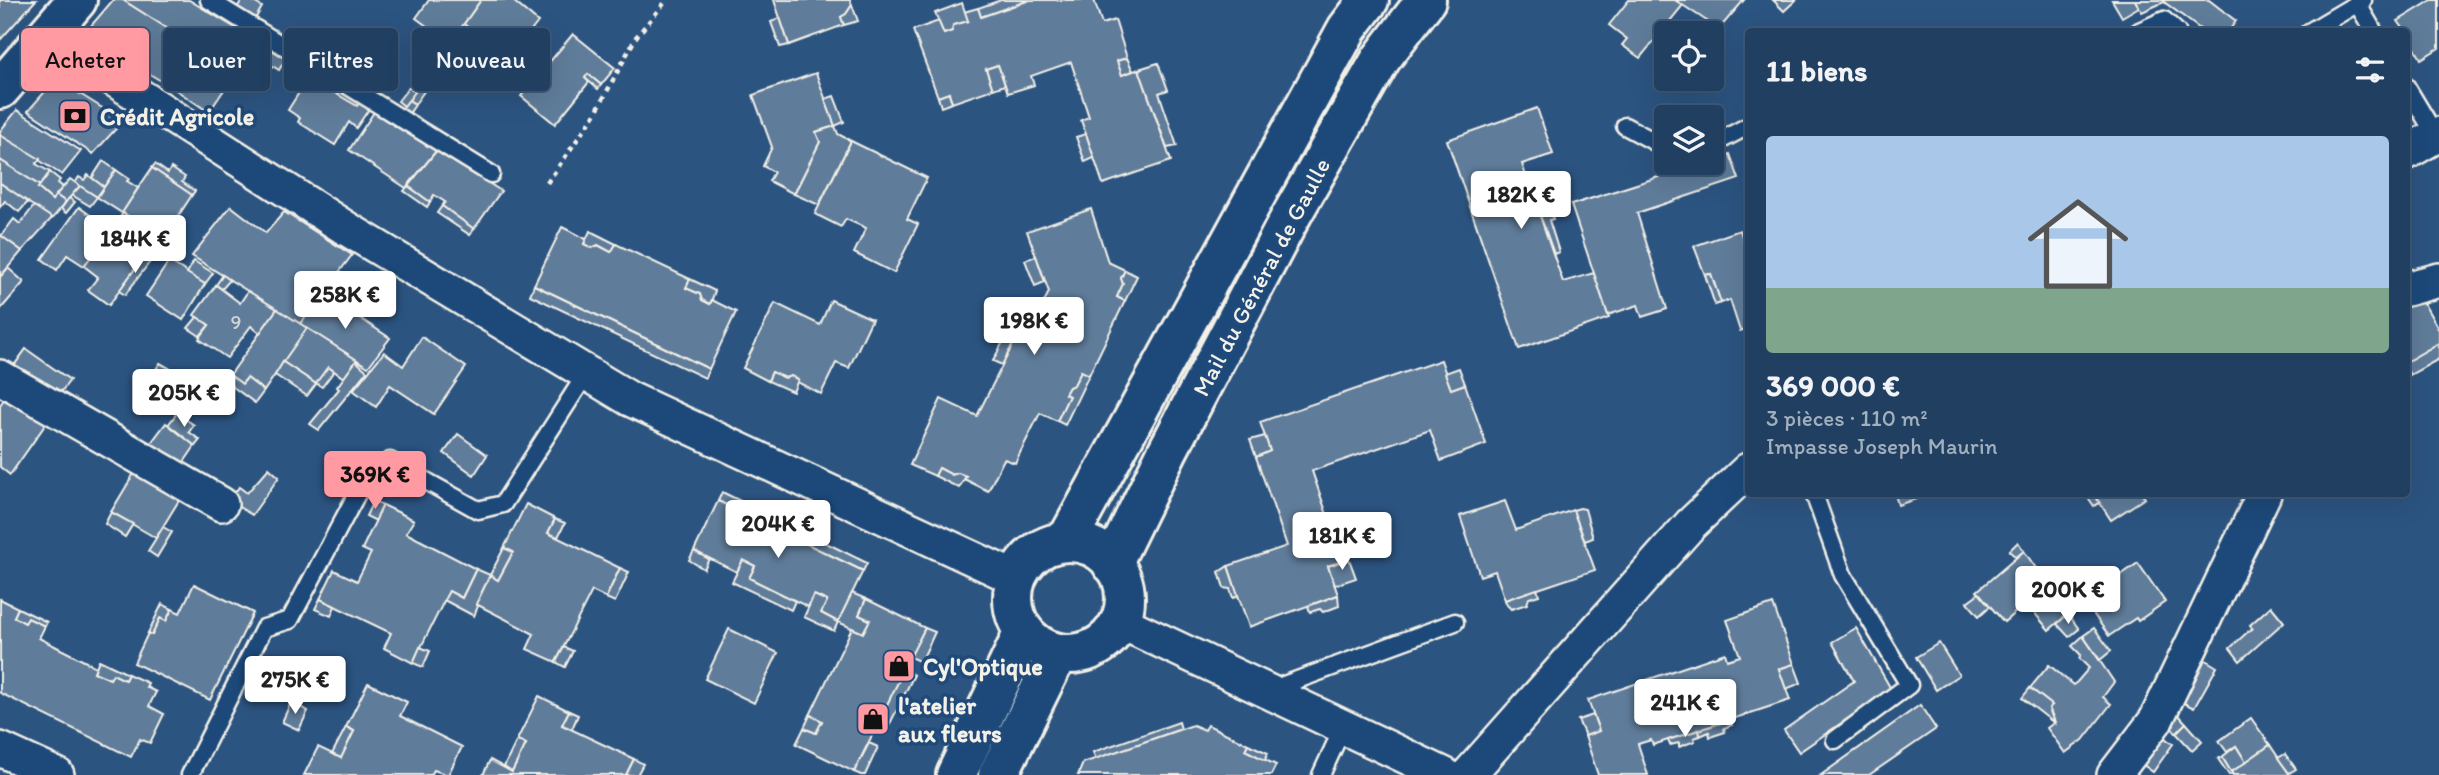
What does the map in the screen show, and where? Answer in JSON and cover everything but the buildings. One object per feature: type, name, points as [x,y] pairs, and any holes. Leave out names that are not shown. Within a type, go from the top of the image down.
[{"type":"street","points":[[51,28],[77,0]]},
{"type":"street","name":"Mail du Général de Gaulle","points":[[1066,542],[1347,29],[1369,0]]},
{"type":"street","name":"Mail du Général de Gaulle","points":[[1112,564],[1291,216],[1381,59],[1426,0]]},
{"type":"street","points":[[0,89],[21,64]]},
{"type":"street","points":[[132,91],[344,227],[630,399],[1015,578]]},
{"type":"street","points":[[2410,151],[2437,135]]},
{"type":"street","points":[[2410,288],[2439,280]]},
{"type":"street","points":[[0,377],[221,503]]},
{"type":"street","points":[[1468,775],[1691,524],[1745,473]]},
{"type":"street","points":[[2114,775],[2156,720],[2263,497]]},
{"type":"street","points":[[1066,542],[1088,545],[1104,553],[1112,564],[1124,581],[1126,598],[1121,622],[1104,643],[1088,652],[1070,655],[1037,645],[1024,632],[1015,616],[1015,578],[1036,552],[1066,542]]},
{"type":"street","points":[[1121,622],[1445,775]]},
{"type":"street","points":[[956,775],[1024,632]]},
{"type":"street","points":[[998,775],[1058,653]]},
{"type":"street","points":[[0,749],[57,775]]},
{"type":"lane","points":[[209,0],[491,174]]},
{"type":"lane","points":[[2316,28],[2360,2],[2372,28]]},
{"type":"lane","points":[[2146,28],[2164,20],[2173,28]]},
{"type":"lane","points":[[2410,92],[2437,135]]},
{"type":"lane","points":[[1625,126],[1654,142]]},
{"type":"lane","points":[[1724,139],[1745,128]]},
{"type":"lane","points":[[190,775],[264,628],[290,620],[368,473],[390,461],[478,510],[503,503],[586,374]]},
{"type":"lane","points":[[1815,497],[1843,575],[1909,685],[1835,740]]},
{"type":"lane","points":[[1268,691],[1455,622]]},
{"type":"lane","points":[[1321,775],[1343,727]]},
{"type":"path","points":[[547,183],[595,114],[636,37],[667,0]]},
{"type":"place","name":"Crédit Agricole","points":[[75,116]]},
{"type":"place","name":"Cyl'Optique","points":[[899,666]]},
{"type":"place","name":"l'atelier aux fleurs","points":[[873,719]]}]
